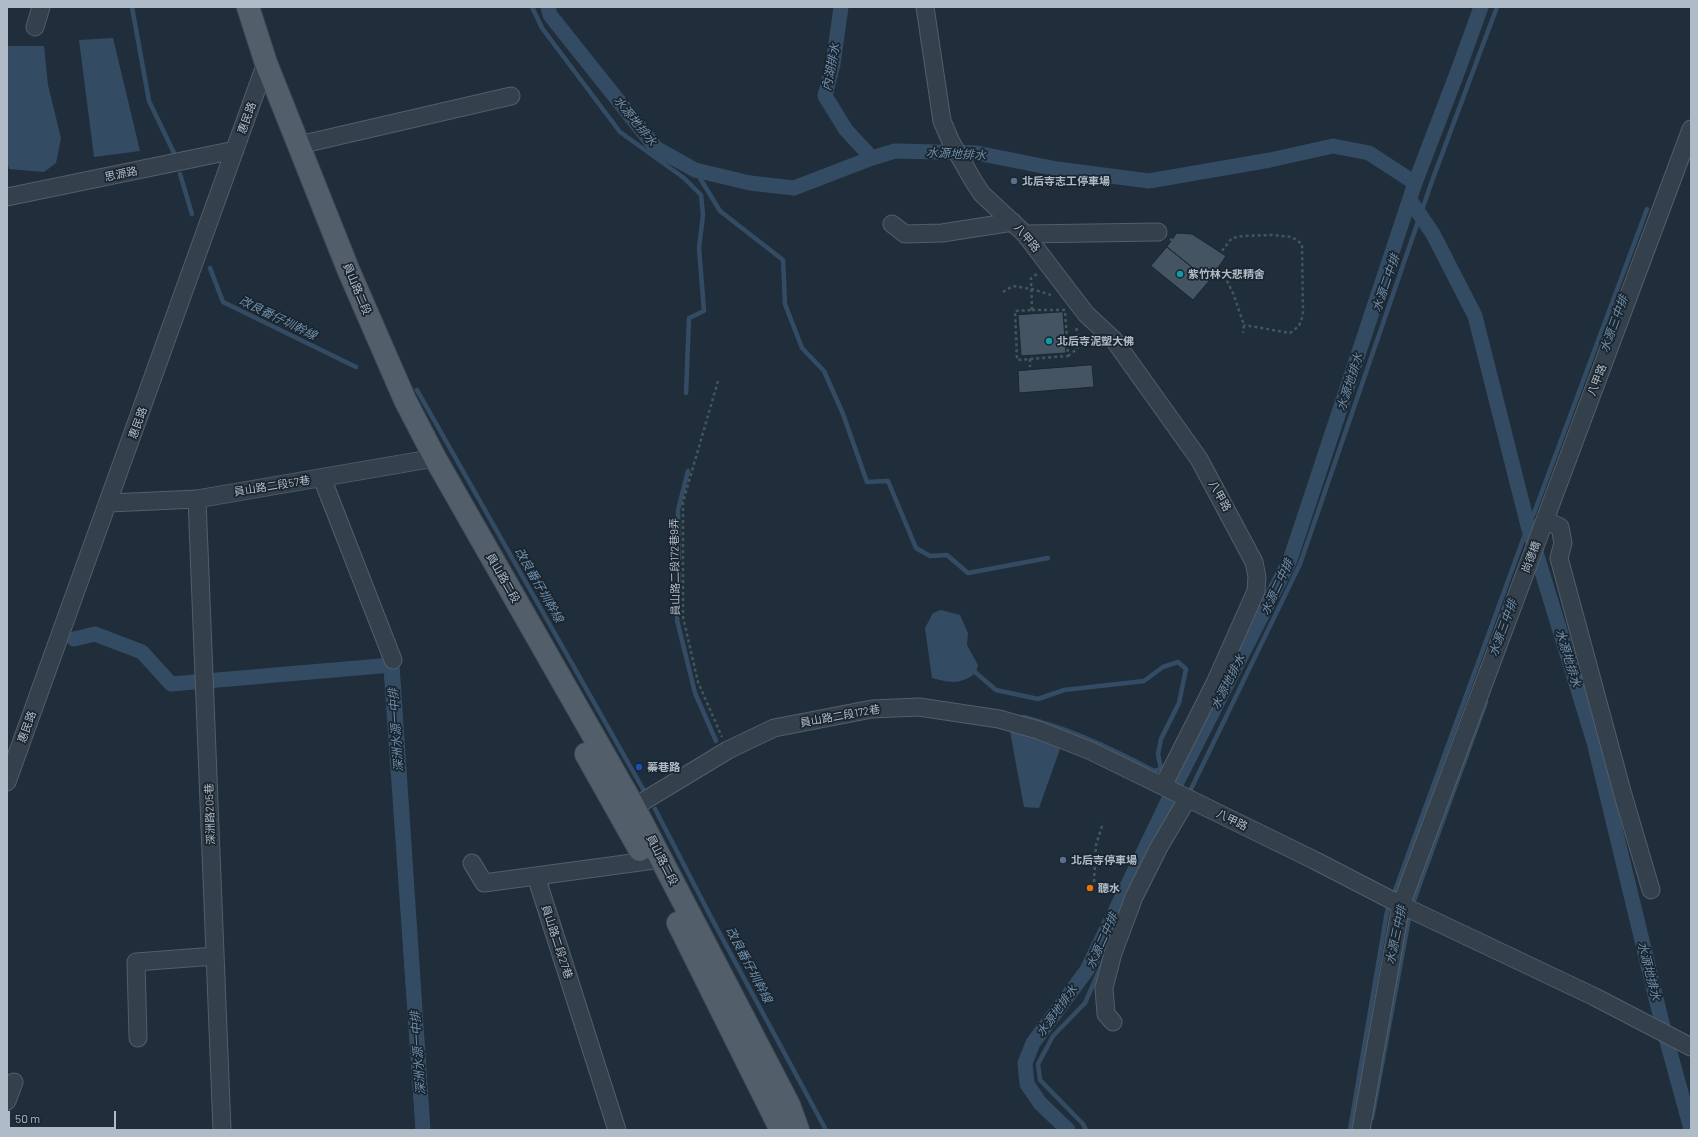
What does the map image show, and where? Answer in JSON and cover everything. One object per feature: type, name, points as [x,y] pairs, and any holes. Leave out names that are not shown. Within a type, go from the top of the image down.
[{"type":"main road","name":"員山路二段","points":[[236,7],[299,145],[348,269],[428,460]]},
{"type":"main road","name":"員山路二段","points":[[248,7],[264,71],[319,232],[359,328],[391,398],[428,460],[627,811],[788,1105],[798,1130]]},
{"type":"main road","name":"員山路二段","points":[[654,860],[781,1130]]},
{"type":"street","points":[[35,27],[41,7]]},
{"type":"street","name":"八甲路","points":[[925,7],[942,121],[951,142],[963,163],[982,194],[1019,228],[1086,314],[1114,340],[1200,459],[1254,562],[1257,577],[1256,591],[1215,683],[1174,791],[1401,905],[1595,997],[1686,1045]]},
{"type":"street","name":"惠民路","points":[[7,782],[264,71]]},
{"type":"street","points":[[299,145],[511,96]]},
{"type":"street","name":"八甲路","points":[[1544,520],[1691,129]]},
{"type":"street","name":"思源路","points":[[7,197],[235,150]]},
{"type":"street","points":[[892,224],[905,234],[1019,228],[1158,232]]},
{"type":"street","name":"員山路二段57巷","points":[[109,503],[197,499],[428,460]]},
{"type":"street","points":[[322,478],[393,660]]},
{"type":"street","name":"深洲路205巷","points":[[197,499],[222,1130]]},
{"type":"street","points":[[1544,520],[1560,527],[1563,543],[1559,558],[1622,795],[1651,890]]},
{"type":"street","name":"尚德橋","points":[[1401,905],[1544,520]]},
{"type":"street","name":"員山路二段172巷","points":[[627,811],[728,750],[774,728],[872,709],[920,707],[999,719],[1038,730],[1091,751],[1174,791]]},
{"type":"street","points":[[1113,1022],[1106,1014],[1104,988],[1113,953],[1134,897],[1160,846],[1174,791]]},
{"type":"street","points":[[472,863],[484,883],[654,860]]},
{"type":"street","name":"員山路二段27巷","points":[[536,876],[617,1130]]},
{"type":"street","points":[[1361,1130],[1401,905]]},
{"type":"street","points":[[138,1038],[136,962],[216,956]]},
{"type":"street","points":[[7,1101],[14,1082]]},
{"type":"path","points":[[1158,232],[1222,271],[1233,293],[1244,325],[1243,333]]},
{"type":"path","points":[[1211,265],[1232,238],[1272,235],[1292,237],[1302,244],[1303,315],[1299,326],[1290,333],[1244,325]]},
{"type":"path","points":[[1032,310],[1031,278],[1049,266]]},
{"type":"path","points":[[1003,292],[1013,286],[1032,289],[1052,295],[1056,299]]},
{"type":"path","points":[[1066,307],[1070,310]]},
{"type":"path","points":[[1068,356],[1065,310],[1015,311],[1017,360],[1068,356],[1077,349],[1079,343],[1076,324]]},
{"type":"path","points":[[1030,359],[1030,367]]},
{"type":"path","name":"員山路二段172巷9弄","points":[[718,381],[683,502],[683,617],[698,682],[728,750]]},
{"type":"path","points":[[1094,882],[1096,845],[1103,823]]},
{"type":"water","points":[[113,38],[140,151],[94,157],[79,40]]},
{"type":"water","points":[[7,46],[44,46],[48,85],[61,138],[56,163],[44,172],[9,169],[7,161]]},
{"type":"water","points":[[941,610],[960,615],[968,633],[967,645],[978,665],[976,673],[965,680],[950,682],[932,678],[925,628],[933,613]]},
{"type":"water","points":[[1009,726],[1047,740],[1060,749],[1039,808],[1024,807]]},
{"type":"building","points":[[1177,233],[1192,234],[1226,256],[1209,281],[1167,247]]},
{"type":"building","name":"紫竹林大悲精舍","points":[[1167,247],[1209,281],[1193,300],[1151,266]]},
{"type":"building","points":[[1063,312],[1066,353],[1021,356],[1018,315]]},
{"type":"building","points":[[1092,365],[1094,387],[1019,393],[1018,371]]},
{"type":"waterway","name":"改良番仔圳幹線","points":[[132,7],[149,101],[174,153]]},
{"type":"waterway","points":[[532,7],[542,28],[620,132],[684,178],[701,195],[703,215],[699,248],[704,311],[689,318],[686,393]]},
{"type":"waterway","name":"水源地排水","points":[[548,7],[550,15],[656,148],[695,170],[750,183],[794,188],[872,158],[895,151],[977,153],[1057,169],[1149,181],[1270,160],[1333,146],[1369,153],[1415,183],[1290,560],[1178,780],[1087,970],[1033,1043],[1025,1063],[1027,1084],[1040,1103],[1068,1130]]},
{"type":"waterway","name":"內湖排水","points":[[841,7],[833,64],[825,96],[846,130],[872,158]]},
{"type":"waterway","points":[[1415,183],[1481,7]]},
{"type":"waterway","name":"水源二中排","points":[[1186,795],[1192,787],[1300,564],[1432,181],[1497,7]]},
{"type":"waterway","points":[[695,170],[720,211],[783,260],[785,304],[802,348],[824,371],[843,414],[867,482],[888,481],[916,548],[930,556],[947,555],[968,573],[1048,558]]},
{"type":"waterway","name":"改良番仔圳幹線","points":[[180,174],[192,214]]},
{"type":"waterway","name":"水源地排水","points":[[1410,200],[1433,234],[1475,316],[1528,526],[1594,742],[1662,1023],[1691,1129]]},
{"type":"waterway","points":[[1393,896],[1528,526],[1647,209]]},
{"type":"waterway","name":"改良番仔圳幹線","points":[[210,268],[223,302],[356,367]]},
{"type":"waterway","name":"改良番仔圳幹線","points":[[417,390],[643,789]]},
{"type":"waterway","points":[[688,471],[678,510],[679,595],[677,620],[695,693],[716,741]]},
{"type":"waterway","name":"深洲水源一中排","points":[[74,639],[95,634],[142,652],[171,684],[392,665],[423,1130]]},
{"type":"waterway","points":[[976,673],[996,690],[1038,699],[1064,690],[1144,681],[1163,667],[1178,662],[1186,669],[1179,703],[1161,739],[1158,754],[1161,769],[1154,771],[1074,733],[1023,717]]},
{"type":"waterway","points":[[386,672],[418,1130]]},
{"type":"waterway","name":"水源三中排","points":[[1412,906],[1486,702]]},
{"type":"waterway","name":"改良番仔圳幹線","points":[[655,809],[713,921],[826,1130]]},
{"type":"waterway","points":[[1350,1130],[1387,912],[1390,903]]},
{"type":"waterway","name":"水源三中排","points":[[1372,1118],[1410,913]]},
{"type":"waterway","name":"水源二中排","points":[[1086,1130],[1083,1124],[1040,1080],[1038,1064],[1053,1036],[1085,1003],[1103,962]]},
{"type":"place","name":"北后寺志工停車場","points":[[1014,181]]},
{"type":"place","name":"紫竹林大悲精舍","points":[[1180,274]]},
{"type":"place","name":"北后寺泥塑大佛","points":[[1049,341]]},
{"type":"place","name":"蓁巷路","points":[[639,767]]},
{"type":"place","name":"北后寺停車場","points":[[1063,860]]},
{"type":"place","name":"聽水","points":[[1090,888]]}]
